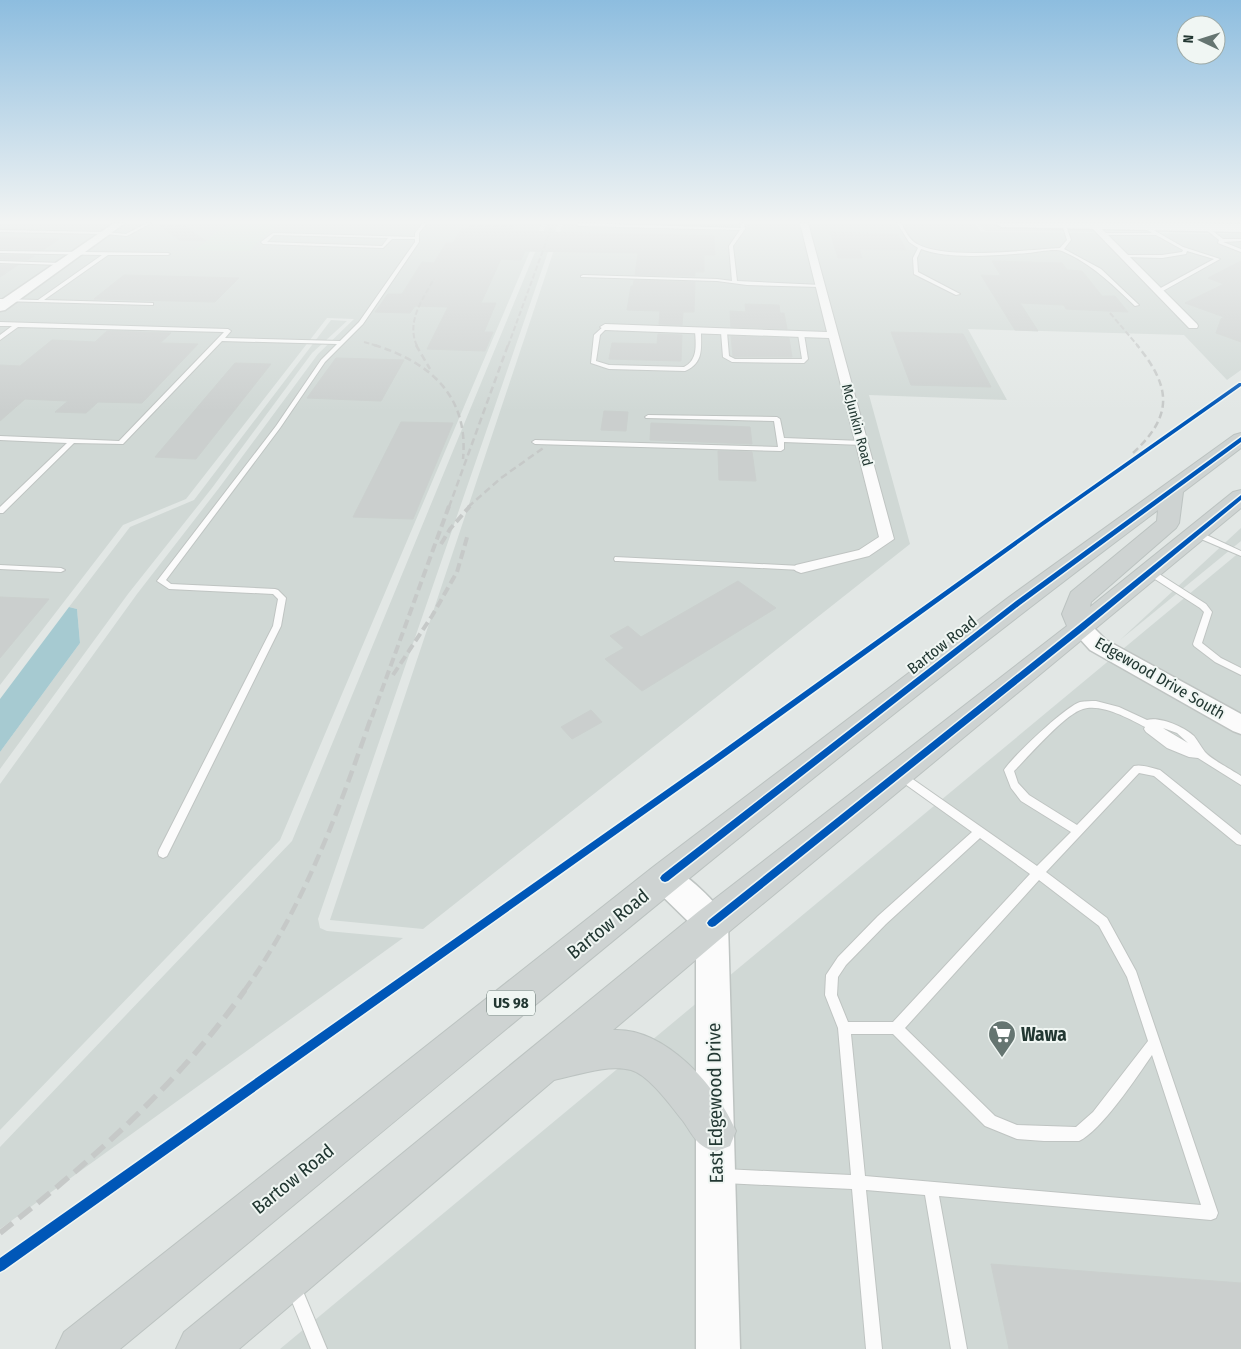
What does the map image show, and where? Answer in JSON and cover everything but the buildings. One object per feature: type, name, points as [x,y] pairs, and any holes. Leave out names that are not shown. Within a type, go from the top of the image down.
[{"type":"main road","name":"Bartow Road","points":[[96,1344],[665,878],[1018,603],[1241,439]]},
{"type":"main road","points":[[1081,628],[1075,614],[1080,598],[1168,523],[1172,490]]},
{"type":"main road","points":[[201,1349],[712,923],[1081,628],[1241,497]]},
{"type":"main road","points":[[665,878],[712,923]]},
{"type":"main road","name":"East Edgewood Drive","points":[[712,923],[718,1349]]},
{"type":"main road","points":[[546,1061],[624,1049],[640,1053],[659,1065],[684,1088],[715,1131]]},
{"type":"street","points":[[0,307],[5,300],[27,286]]},
{"type":"street","name":"McJunkin Road","points":[[801,568],[864,553],[887,539],[821,286]]},
{"type":"street","points":[[1154,286],[1193,326]]},
{"type":"street","points":[[605,328],[834,335]]},
{"type":"street","name":"Edgewood Drive South","points":[[1081,628],[1098,646],[1156,676],[1241,725]]},
{"type":"lane","points":[[40,301],[61,286]]},
{"type":"lane","points":[[163,853],[277,626],[282,598],[275,592],[169,586],[161,580],[278,426],[322,361],[361,323],[387,286]]},
{"type":"lane","points":[[942,286],[958,294]]},
{"type":"lane","points":[[1117,286],[1137,304]]},
{"type":"lane","points":[[1159,291],[1168,286]]},
{"type":"lane","points":[[5,300],[151,304]]},
{"type":"lane","points":[[0,324],[228,331],[120,443],[0,438]]},
{"type":"lane","points":[[0,338],[17,325]]},
{"type":"lane","points":[[605,328],[597,335],[593,362],[608,367],[685,369],[693,366],[697,362],[698,331]]},
{"type":"lane","points":[[724,332],[726,357],[734,361],[804,361],[801,334]]},
{"type":"lane","points":[[220,340],[341,343]]},
{"type":"lane","points":[[535,442],[781,449],[777,419],[648,417]]},
{"type":"lane","points":[[781,440],[862,443]]},
{"type":"lane","points":[[0,511],[72,441]]},
{"type":"lane","points":[[1197,534],[1241,554]]},
{"type":"lane","points":[[618,559],[801,568]]},
{"type":"lane","points":[[0,568],[62,570]]},
{"type":"lane","points":[[1150,572],[1203,606],[1208,612],[1208,618],[1197,644],[1218,660],[1241,672]]},
{"type":"lane","points":[[1078,830],[1025,798],[1014,785],[1009,770],[1070,712],[1085,704],[1104,706],[1140,720],[1171,726],[1192,738],[1202,756]]},
{"type":"lane","points":[[1140,720],[1162,741],[1180,751],[1202,756],[1241,781]]},
{"type":"lane","points":[[896,1028],[1078,830],[1137,769],[1157,773],[1241,841]]},
{"type":"lane","points":[[716,1176],[858,1182],[1211,1213],[1132,975],[1103,922],[1038,873],[898,774]]},
{"type":"lane","points":[[874,1349],[844,1028],[831,995],[832,975],[842,961],[882,920],[980,832]]},
{"type":"lane","points":[[844,1028],[896,1028],[990,1120],[1017,1132],[1044,1134],[1079,1134],[1098,1117],[1154,1043]]},
{"type":"lane","points":[[931,1188],[958,1349]]},
{"type":"lane","points":[[290,1275],[318,1349]]},
{"type":"shaded area","points":[[0,286],[515,286],[280,840],[0,1130],[0,784],[137,594],[219,488],[318,354],[354,319],[327,318],[186,499],[123,525],[0,685]]},
{"type":"shaded area","points":[[521,286],[536,286],[318,919],[320,928],[327,931],[403,938],[0,1229],[0,1147],[292,841]]},
{"type":"shaded area","points":[[542,286],[1241,286],[1241,370],[1227,380],[1184,335],[968,329],[1007,400],[869,395],[910,544],[423,929],[330,920]]},
{"type":"shaded area","points":[[331,320],[347,321],[312,353],[212,488],[128,594],[0,769],[0,752],[80,643],[77,609],[69,607],[130,527],[194,500]]},
{"type":"shaded area","points":[[1241,528],[1241,541],[1120,640]]},
{"type":"shaded area","points":[[1241,551],[1241,1349],[280,1349]]},
{"type":"water","points":[[69,607],[77,609],[80,643],[0,752],[0,699]]},
{"type":"railway","points":[[417,346],[414,337],[414,320],[420,303],[430,286]]},
{"type":"railway","points":[[508,346],[530,286]]},
{"type":"railway","points":[[1110,313],[1138,346]]},
{"type":"railway","points":[[364,342],[378,346]]},
{"type":"railway","points":[[374,345],[412,361],[442,385],[452,400],[459,417],[463,437],[463,459]]},
{"type":"railway","points":[[416,345],[430,369]]},
{"type":"railway","points":[[449,507],[508,345]]},
{"type":"railway","points":[[1133,453],[1156,426],[1163,401],[1156,374],[1137,345]]},
{"type":"railway","points":[[1066,507],[1241,384]]},
{"type":"railway","points":[[468,507],[501,478],[546,446]]},
{"type":"railway","points":[[372,717],[449,506]]},
{"type":"railway","points":[[441,544],[450,529],[470,506]]},
{"type":"railway","points":[[775,717],[1068,506]]},
{"type":"railway","points":[[393,675],[432,616],[457,572],[468,534]]},
{"type":"railway","points":[[244,991],[284,927],[302,893],[333,822],[372,715]]},
{"type":"railway","points":[[388,991],[777,715]]},
{"type":"railway","points":[[0,1233],[100,1150],[132,1120],[191,1058],[245,990]]},
{"type":"railway","points":[[0,1266],[390,990]]},
{"type":"cycle path","points":[[0,1266],[712,762],[1042,524],[1241,384]]},
{"type":"cycle path","points":[[665,878],[1018,603],[1241,439]]},
{"type":"cycle path","points":[[712,923],[1081,628],[1241,497]]},
{"type":"place","name":"Wawa","points":[[1002,1058]]}]
